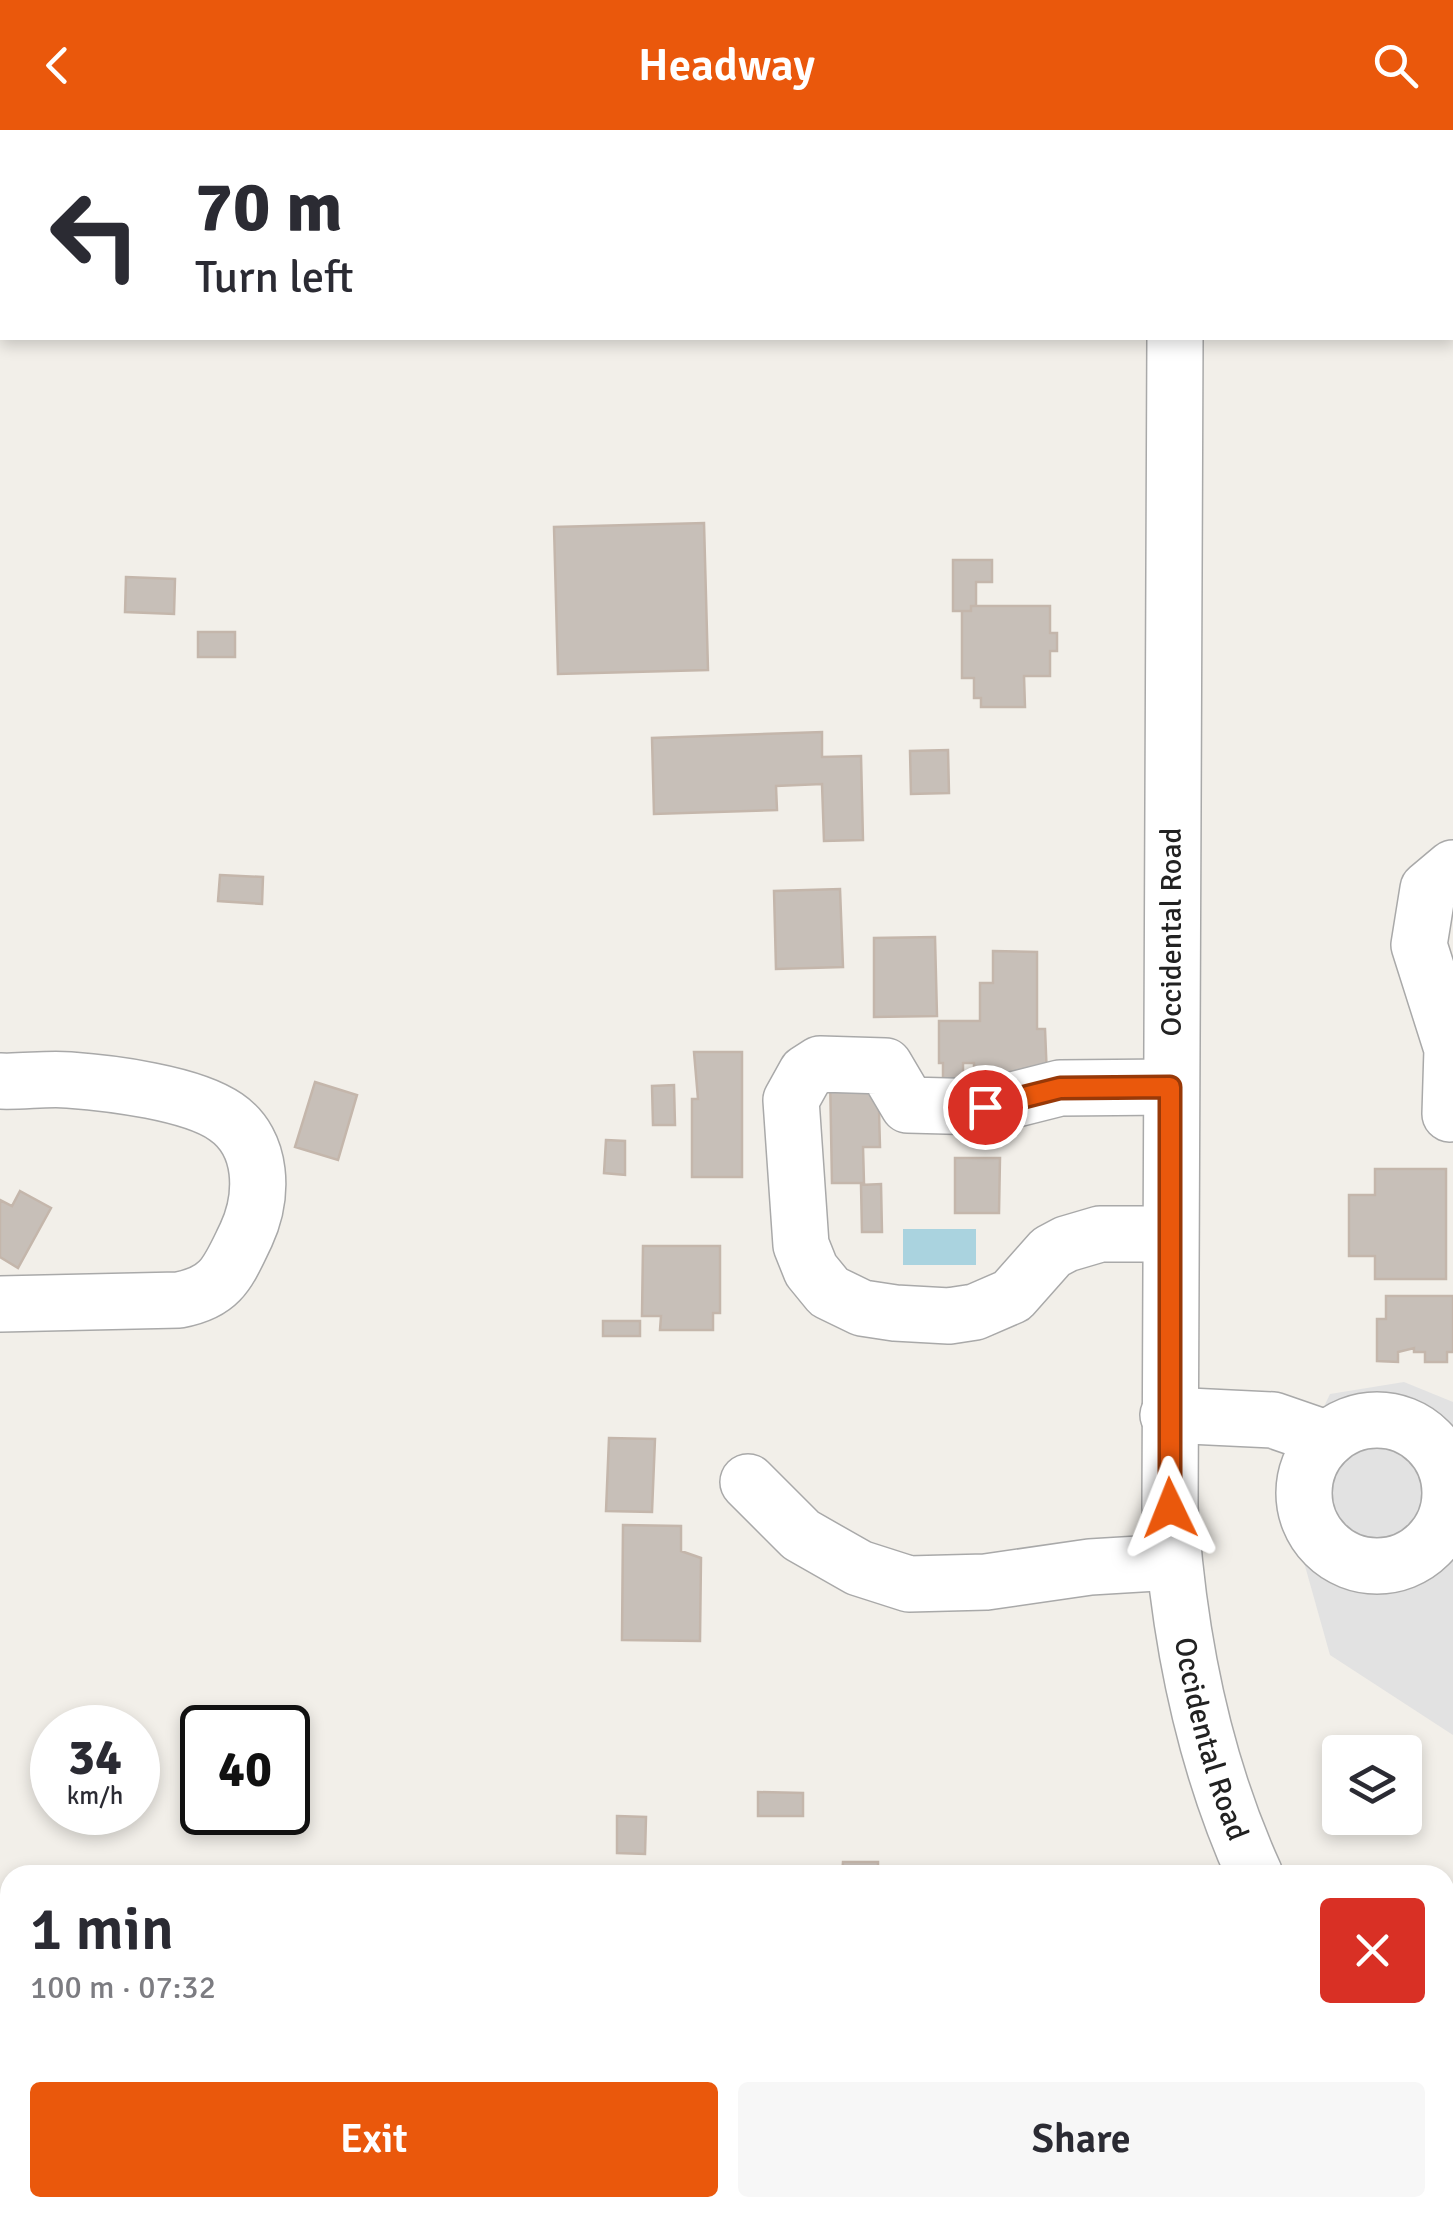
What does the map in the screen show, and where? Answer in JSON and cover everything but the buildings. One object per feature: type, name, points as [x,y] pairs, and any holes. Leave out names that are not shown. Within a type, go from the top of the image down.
[{"type":"street","name":"Occidental Road","points":[[1174,340],[1168,1416],[1173,1562],[1190,1677],[1203,1732],[1250,1865]]},
{"type":"street","points":[[1450,1114],[1452,1049],[1419,944],[1428,889],[1453,868]]},
{"type":"street","points":[[1169,1234],[1100,1234],[1066,1244],[1052,1252],[1012,1296],[975,1312],[949,1316],[862,1308],[829,1292],[811,1270],[800,1245],[791,1100],[806,1073],[820,1064],[885,1066],[908,1105],[985,1107],[1060,1088],[1170,1087]]},
{"type":"street","points":[[0,1081],[66,1080],[173,1096],[226,1116],[250,1142],[260,1174],[253,1221],[223,1279],[203,1296],[179,1300],[0,1304]]},
{"type":"street","points":[[1168,1416],[1272,1420],[1328,1439]]},
{"type":"street","points":[[748,1482],[800,1534],[859,1568],[909,1584],[986,1582],[1090,1567],[1173,1562]]},
{"type":"shaded area","points":[[1404,1382],[1453,1402],[1453,1735],[1330,1655],[1284,1491],[1330,1394]]},
{"type":"water","points":[[903,1229],[976,1229],[976,1265],[903,1265]]},
{"type":"route","points":[[985,1107],[1060,1088],[1170,1087],[1170,1508]]}]
